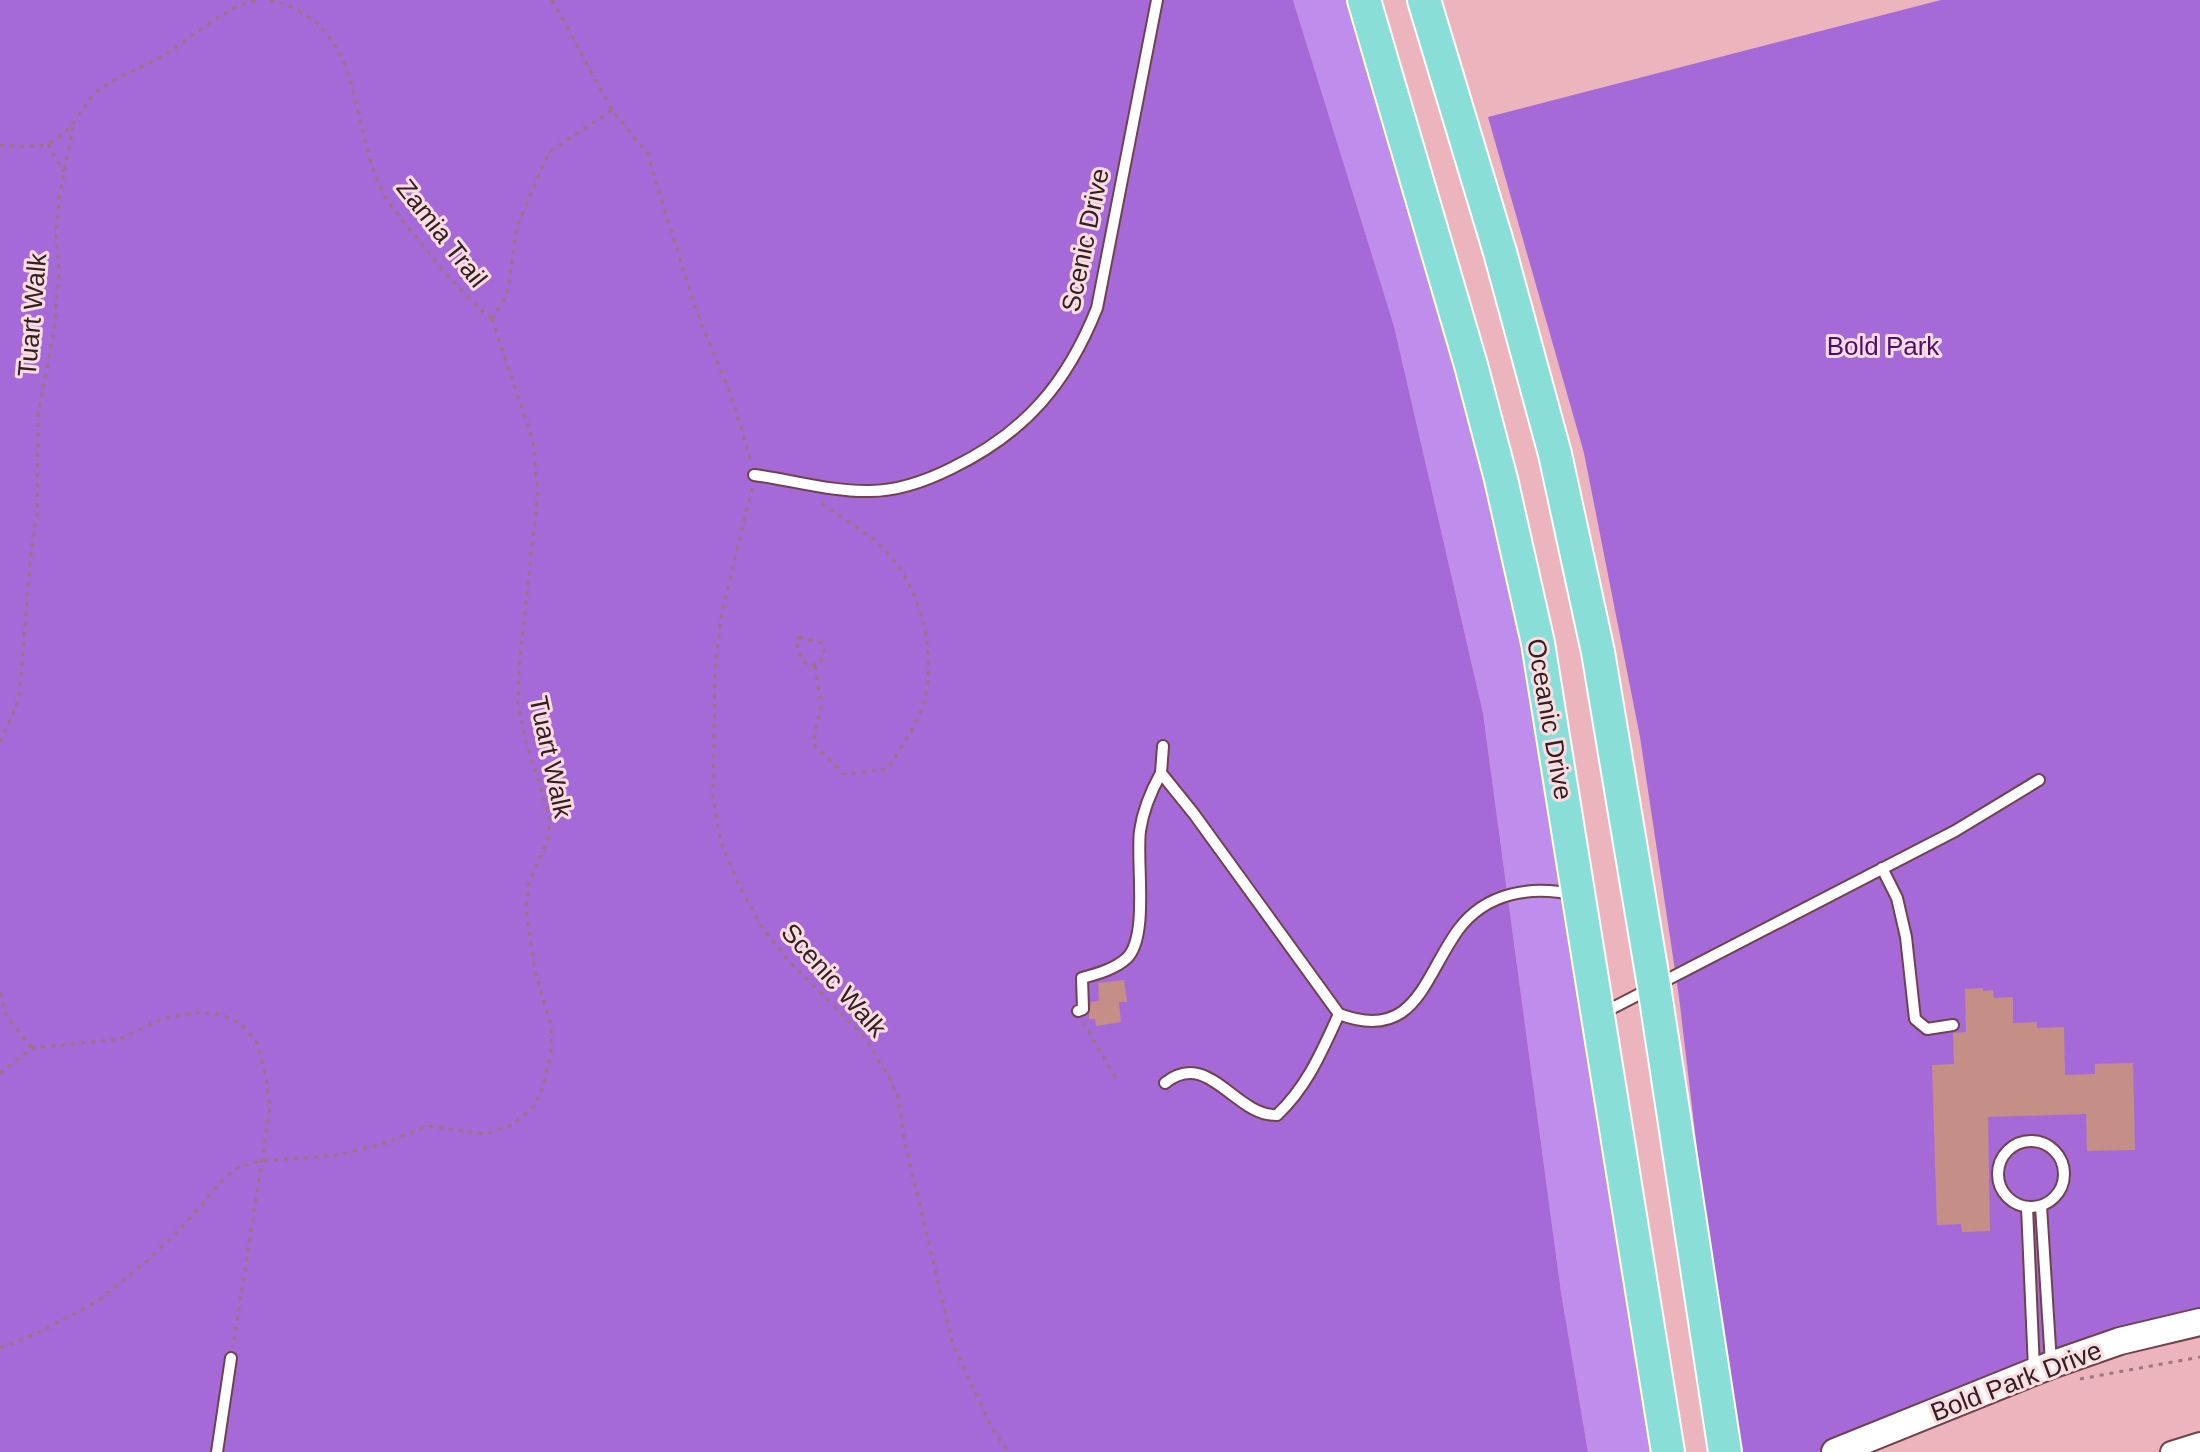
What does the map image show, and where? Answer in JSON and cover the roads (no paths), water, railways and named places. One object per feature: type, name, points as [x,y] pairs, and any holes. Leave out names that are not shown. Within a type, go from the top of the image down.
[{"type":"main road","name":"Oceanic Drive","points":[[1364,0],[1471,365],[1501,479],[1538,643],[1668,1452]]},
{"type":"main road","points":[[1424,0],[1500,252],[1555,454],[1598,652],[1654,986],[1725,1452]]},
{"type":"street","name":"Bold Park Drive","points":[[1835,1452],[2042,1368],[2120,1341],[2200,1322]]},
{"type":"street","points":[[2171,1452],[2200,1443]]},
{"type":"lane","name":"Scenic Drive","points":[[754,475],[842,490],[873,492],[936,476],[1011,433],[1059,381],[1082,346],[1097,308],[1157,0]]},
{"type":"lane","points":[[1078,1011],[1083,1009],[1082,978],[1110,969],[1128,957],[1137,934],[1141,907],[1140,830],[1146,806],[1161,773],[1163,746]]},
{"type":"lane","points":[[1161,773],[1339,1014],[1360,1022],[1383,1021],[1403,1013],[1419,997],[1459,929],[1482,905],[1528,890],[1581,896]]},
{"type":"lane","points":[[1600,1014],[1955,831],[2039,780]]},
{"type":"lane","points":[[1882,868],[1897,898],[1906,937],[1915,1019],[1927,1029],[1953,1025]]},
{"type":"lane","points":[[1165,1083],[1187,1072],[1205,1076],[1252,1110],[1277,1115],[1292,1101],[1313,1070],[1339,1014]]},
{"type":"lane","points":[[2033,1141],[2054,1150],[2064,1170],[2063,1182],[2058,1192],[2041,1206],[2027,1207],[2007,1197],[2001,1188],[1999,1165],[2012,1147],[2033,1141]]},
{"type":"lane","points":[[2041,1206],[2042,1368]]},
{"type":"lane","points":[[2027,1207],[2042,1368]]},
{"type":"lane","points":[[217,1452],[231,1358]]},
{"type":"park label","name":"Bold Park","points":[[1883,346]]}]
